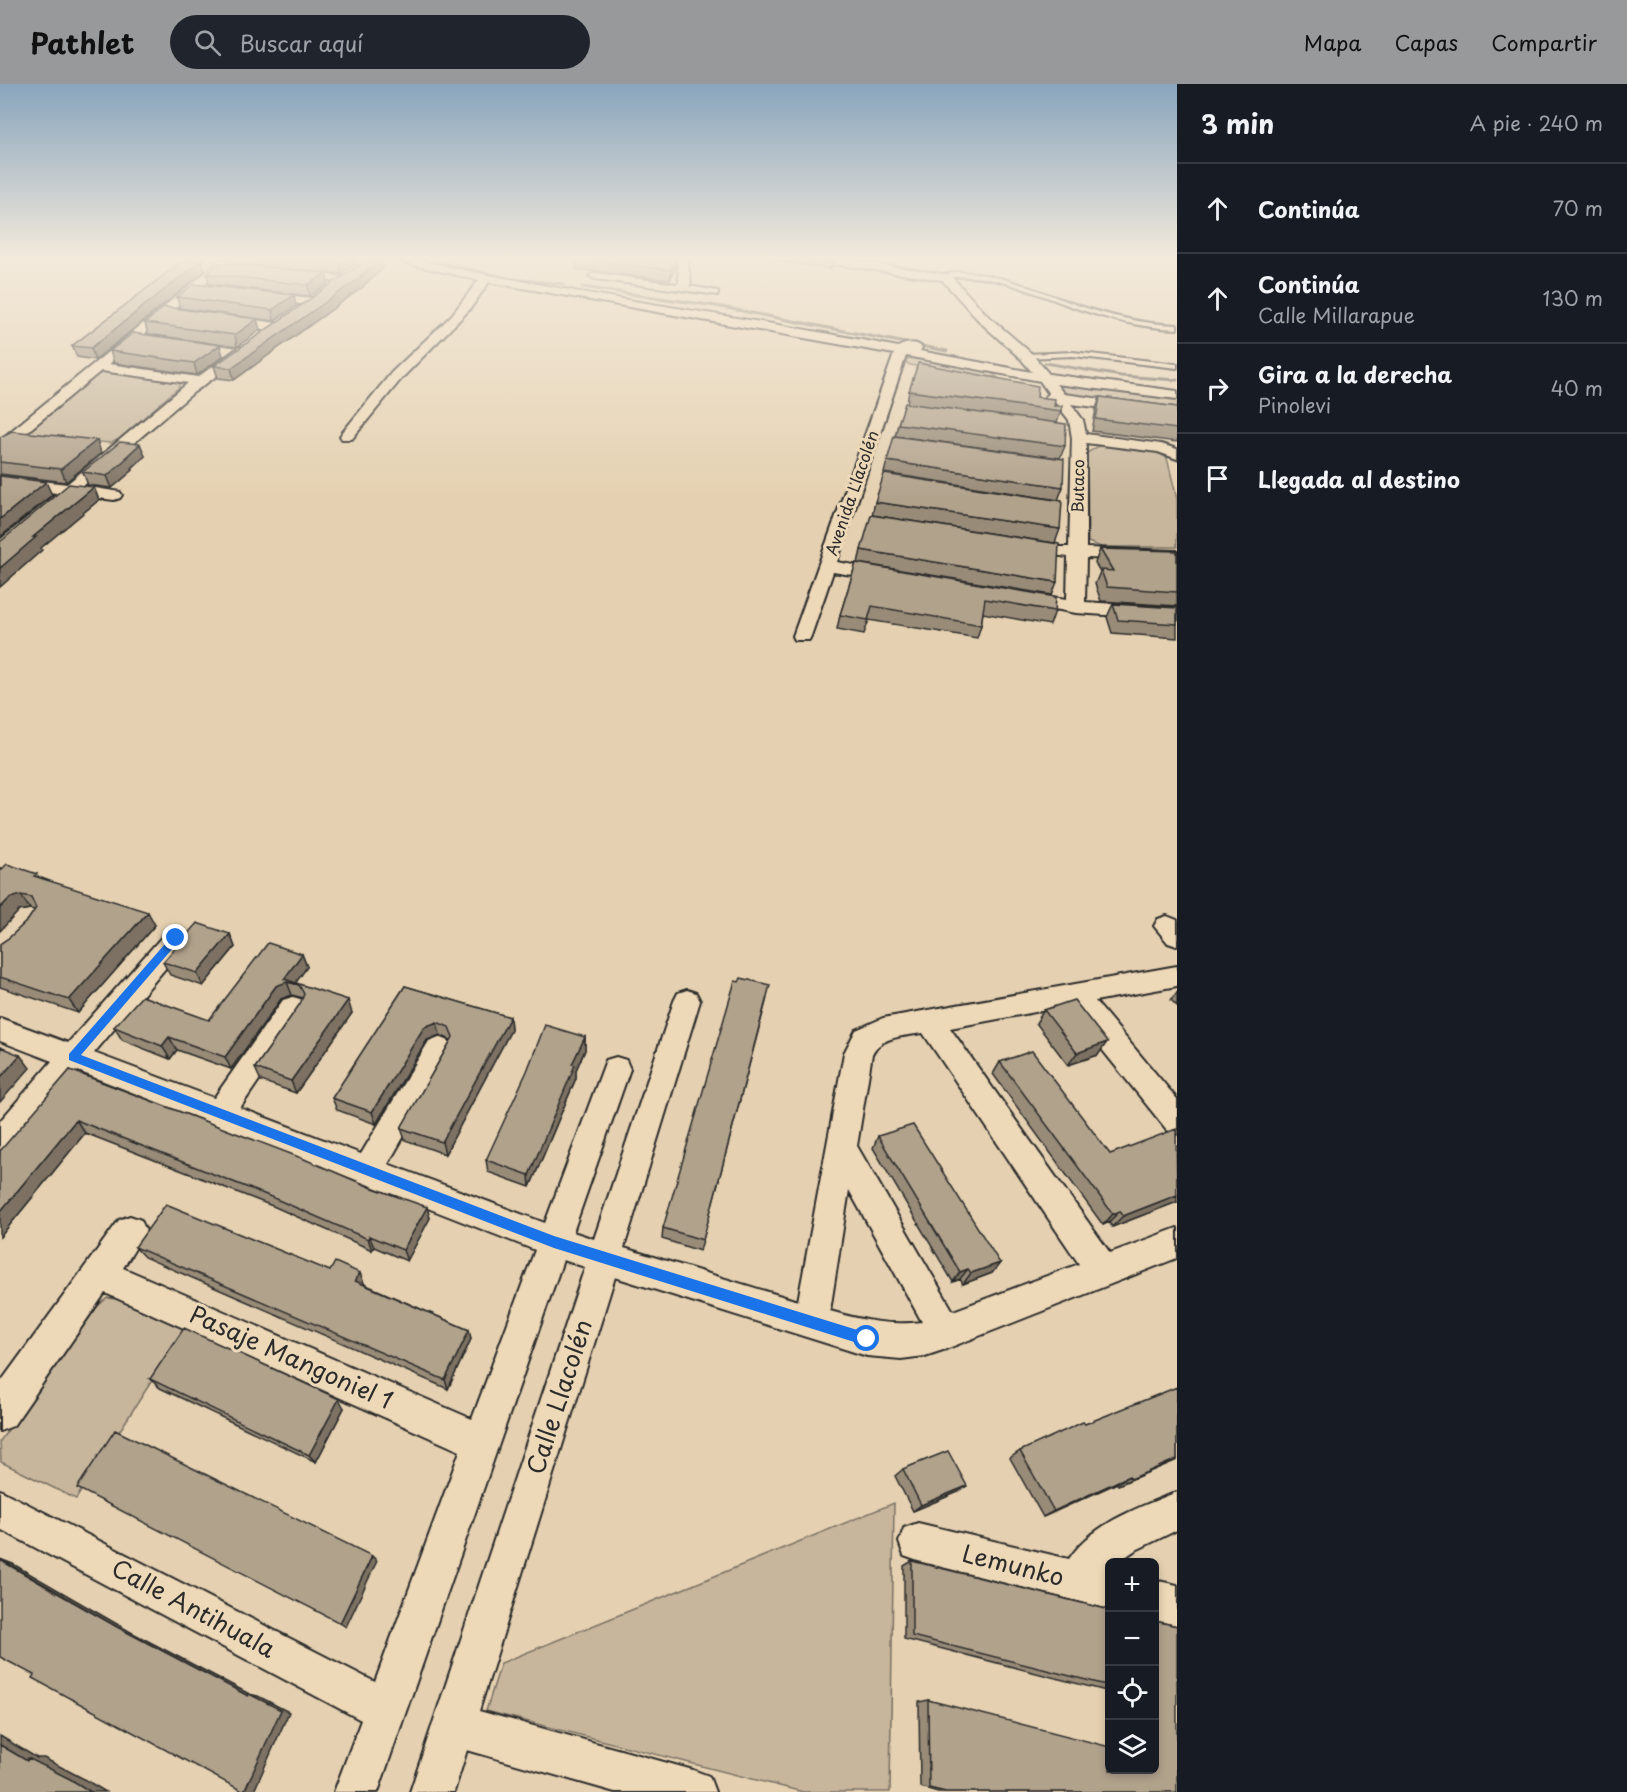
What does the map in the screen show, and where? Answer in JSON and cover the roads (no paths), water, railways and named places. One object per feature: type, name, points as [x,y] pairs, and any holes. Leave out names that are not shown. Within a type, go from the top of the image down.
[{"type":"street","points":[[0,447],[131,340]]},
{"type":"street","points":[[143,340],[157,342]]},
{"type":"street","points":[[0,549],[8,535],[70,490],[199,381],[259,340]]},
{"type":"street","points":[[347,436],[398,375],[435,340]]},
{"type":"street","points":[[842,340],[902,350],[906,347],[997,356],[1044,372],[1121,390],[1177,395]]},
{"type":"street","points":[[991,340],[997,356],[1033,392],[1061,399],[1177,413]]},
{"type":"street","name":"Butaco","points":[[1008,340],[1044,372],[1076,420],[1073,468],[1073,509],[1077,553],[1076,607]]},
{"type":"street","points":[[216,350],[240,353]]},
{"type":"street","name":"Avenida Llacolén","points":[[802,636],[826,565],[849,518],[888,406],[896,366],[902,350]]},
{"type":"street","points":[[896,366],[913,369]]},
{"type":"street","points":[[99,367],[199,381]]},
{"type":"street","points":[[1044,372],[1177,388]]},
{"type":"street","points":[[1075,433],[1175,452]]},
{"type":"street","points":[[14,436],[37,439]]},
{"type":"street","points":[[95,446],[119,448]]},
{"type":"street","points":[[0,481],[114,495]]},
{"type":"street","points":[[1042,548],[1077,553],[1177,556]]},
{"type":"street","points":[[826,565],[906,578]]},
{"type":"street","points":[[1008,595],[1076,607],[1177,614]]},
{"type":"street","points":[[0,1142],[176,938]]},
{"type":"street","points":[[811,1322],[861,1045],[866,1038],[883,1029],[1177,976]]},
{"type":"street","points":[[1073,994],[1177,1121]]},
{"type":"street","name":"Calle Llacolén","points":[[432,1792],[687,1001]]},
{"type":"street","points":[[220,1114],[293,1008]]},
{"type":"street","points":[[929,1020],[1104,1272]]},
{"type":"street","points":[[0,1029],[554,1242],[867,1339],[884,1342],[925,1339],[1177,1243]]},
{"type":"street","points":[[368,1170],[439,1050]]},
{"type":"street","points":[[356,1792],[616,1069]]},
{"type":"street","points":[[842,1148],[946,1332]]},
{"type":"street","points":[[0,1413],[130,1231]]},
{"type":"street","name":"Pasaje Mangoniel 1","points":[[99,1274],[482,1442]]},
{"type":"street","name":"Calle Antihuala","points":[[0,1509],[386,1710]]},
{"type":"street","points":[[1093,1585],[1096,1554],[1112,1542],[1177,1511]]},
{"type":"street","name":"Lemunko","points":[[918,1542],[1093,1585]]},
{"type":"street","points":[[1159,1601],[1177,1605]]},
{"type":"street","points":[[454,1725],[693,1792]]},
{"type":"lane","points":[[1026,356],[1072,354],[1177,366]]},
{"type":"waterway","points":[[889,340],[947,351]]},
{"type":"waterway","points":[[1045,363],[1121,376],[1177,380]]}]
